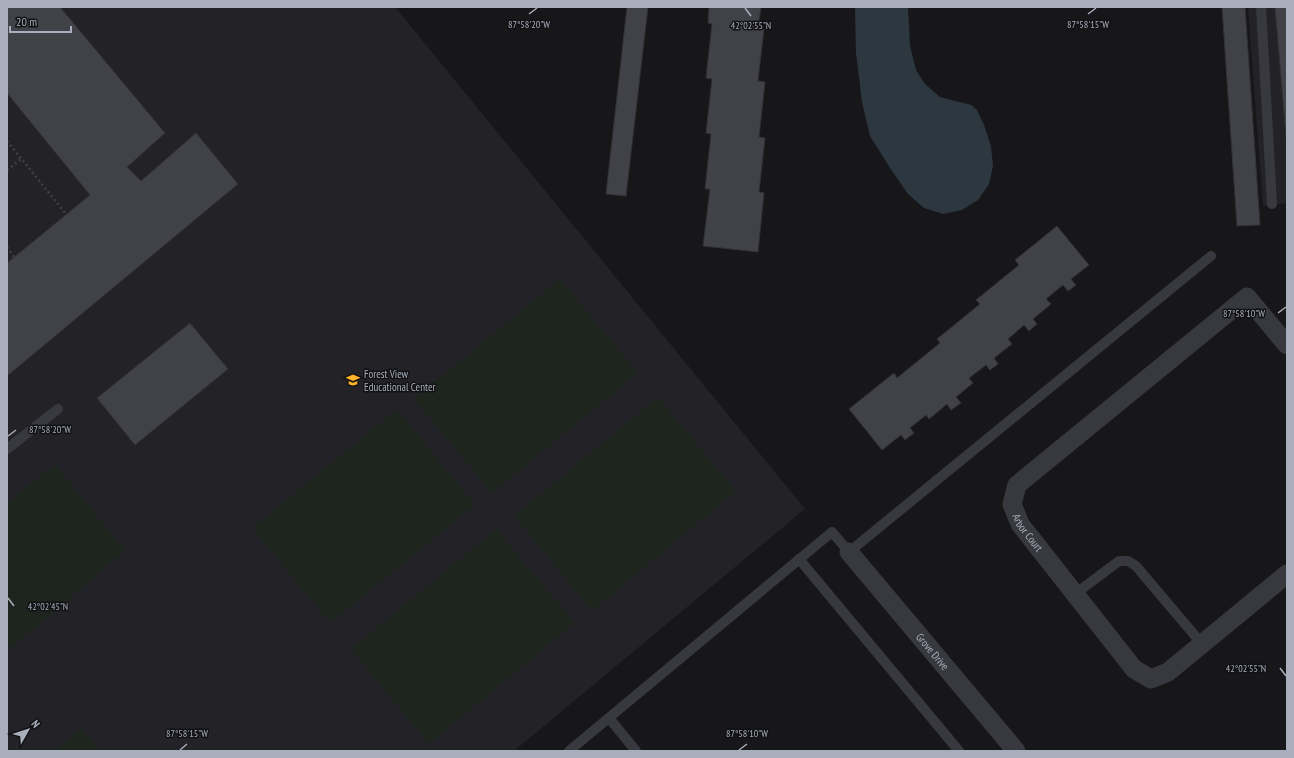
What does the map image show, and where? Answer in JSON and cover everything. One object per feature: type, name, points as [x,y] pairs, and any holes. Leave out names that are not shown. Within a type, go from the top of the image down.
[{"type":"street","name":"Arbor Court","points":[[1287,345],[1247,297],[1017,485],[1012,504],[1020,524],[1134,669],[1151,679],[1168,672],[1287,574]]},
{"type":"street","name":"Grove Drive","points":[[849,552],[1011,749]]},
{"type":"lane","points":[[1261,7],[1272,204]]},
{"type":"lane","points":[[569,751],[832,532],[849,552],[1211,256]]},
{"type":"lane","points":[[7,450],[58,409]]},
{"type":"lane","points":[[799,559],[959,751]]},
{"type":"lane","points":[[1075,594],[1119,561],[1128,561],[1136,566],[1202,644]]},
{"type":"lane","points":[[609,718],[636,751]]},
{"type":"path","points":[[7,141],[66,214]]},
{"type":"path","points":[[7,170],[21,159]]},
{"type":"path","points":[[7,247],[14,256]]},
{"type":"shaded area","name":"Forest View Educational Center","points":[[7,7],[395,7],[805,509],[514,751],[7,751]]},
{"type":"shaded area","points":[[855,7],[908,7],[910,46],[916,70],[925,84],[940,97],[971,105],[977,110],[991,146],[993,166],[989,184],[978,200],[962,210],[943,214],[924,208],[908,194],[870,136],[862,102],[856,53]]},
{"type":"shaded area","points":[[1248,7],[1287,7],[1287,203],[1263,206]]},
{"type":"shaded area","points":[[560,279],[638,373],[492,493],[414,399]]},
{"type":"shaded area","points":[[658,397],[736,491],[592,611],[514,516]]},
{"type":"shaded area","points":[[397,409],[475,505],[330,623],[252,528]]},
{"type":"shaded area","points":[[55,464],[125,551],[7,651],[7,503]]},
{"type":"shaded area","points":[[496,529],[575,623],[429,744],[351,649]]},
{"type":"shaded area","points":[[81,728],[100,751],[54,751]]},
{"type":"building","points":[[7,7],[60,7],[165,133],[127,167],[141,181],[196,133],[238,184],[7,376],[7,263],[90,195],[7,93]]},
{"type":"building","points":[[627,7],[648,7],[626,196],[606,194]]},
{"type":"building","points":[[709,7],[761,7],[758,29],[764,29],[758,81],[765,82],[759,137],[765,138],[759,192],[764,193],[758,252],[703,246],[710,189],[705,189],[711,134],[706,133],[712,79],[706,78],[712,24],[708,23]]},
{"type":"building","points":[[1222,7],[1245,7],[1260,225],[1237,226]]},
{"type":"building","points":[[1275,7],[1287,7],[1287,148]]},
{"type":"building","points":[[1057,226],[1089,265],[1071,279],[1076,285],[1068,291],[1063,285],[1046,299],[1051,304],[1033,319],[1037,324],[1029,331],[1024,325],[1008,339],[1012,344],[994,358],[998,364],[990,370],[986,365],[969,378],[973,383],[956,397],[961,403],[951,410],[947,404],[929,419],[926,415],[910,428],[914,433],[905,440],[901,435],[882,450],[849,409],[894,373],[897,378],[940,343],[937,339],[980,304],[976,300],[1019,265],[1015,260]]},
{"type":"building","points":[[190,323],[228,369],[135,445],[97,398]]},
{"type":"place","name":"Forest View Educational Center","points":[[353,380]]}]
